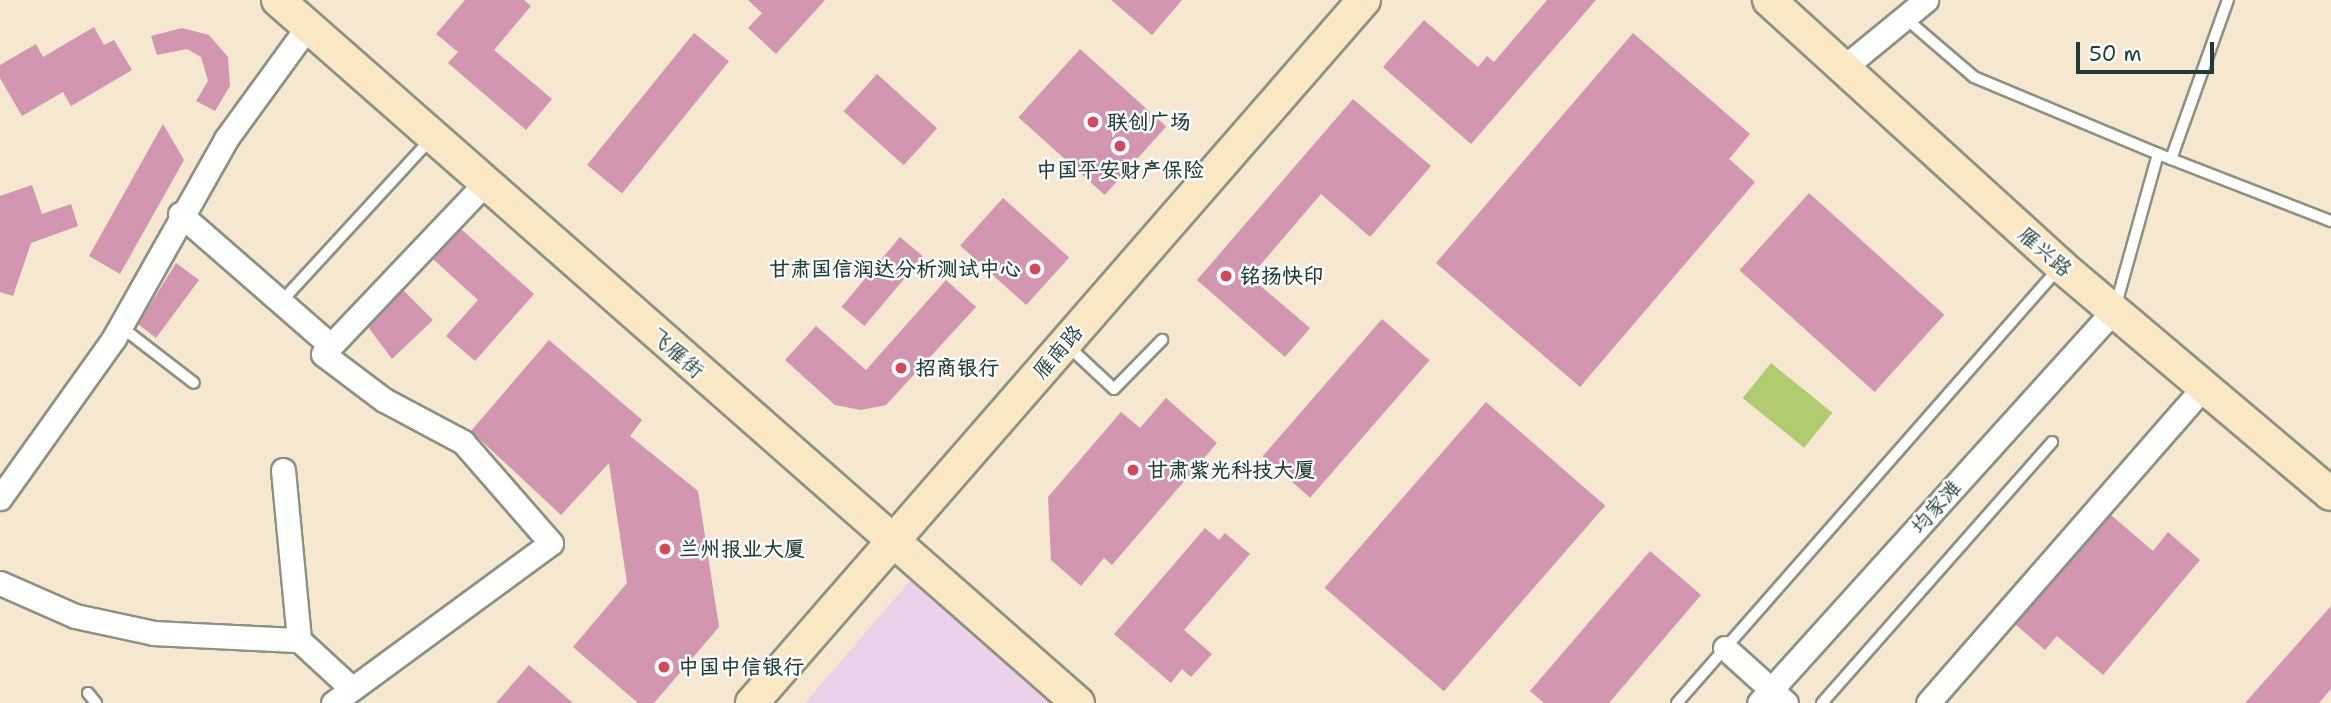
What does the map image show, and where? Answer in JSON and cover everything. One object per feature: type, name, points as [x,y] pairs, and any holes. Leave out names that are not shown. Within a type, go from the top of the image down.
[{"type":"main road","name":"飞雁街","points":[[278,0],[892,543],[1078,703]]},
{"type":"main road","name":"雁南路","points":[[752,703],[1364,0]]},
{"type":"main road","name":"雁兴路","points":[[1769,0],[2060,266],[2331,494]]},
{"type":"street","points":[[1842,69],[1926,0]]},
{"type":"street","points":[[0,498],[120,326],[180,214],[308,26]]},
{"type":"street","points":[[333,703],[350,687],[551,543],[463,442],[384,400],[323,354],[329,344],[485,183]]},
{"type":"street","points":[[180,214],[329,344]]},
{"type":"street","name":"均家滩","points":[[1772,698],[2114,310]]},
{"type":"street","points":[[1928,703],[2204,387]]},
{"type":"street","points":[[283,470],[299,640]]},
{"type":"street","points":[[0,583],[75,616],[154,633],[299,640],[350,687]]},
{"type":"street","points":[[1725,648],[1772,698]]},
{"type":"lane","points":[[2171,159],[2228,0]]},
{"type":"lane","points":[[1904,16],[1974,76],[2158,154],[2331,221]]},
{"type":"lane","points":[[281,302],[433,137]]},
{"type":"lane","points":[[2114,310],[2158,154]]},
{"type":"lane","points":[[1677,703],[2060,266]]},
{"type":"lane","points":[[120,326],[194,383]]},
{"type":"lane","points":[[1065,343],[1114,389],[1162,340]]},
{"type":"lane","points":[[1822,703],[2052,442]]},
{"type":"lane","points":[[88,693],[96,703]]},
{"type":"shaded area","points":[[915,575],[1066,703],[805,703]]},
{"type":"green space","points":[[1771,363],[1832,413],[1804,448],[1743,398]]},
{"type":"building","points":[[465,0],[524,0],[531,6],[494,50],[552,99],[526,130],[448,63],[458,52],[436,34]]},
{"type":"building","points":[[748,0],[825,0],[776,54],[748,28],[762,13]]},
{"type":"building","points":[[1111,0],[1182,0],[1152,35]]},
{"type":"building","points":[[1547,0],[1596,0],[1471,144],[1383,67],[1424,20],[1478,67],[1487,56],[1494,62]]},
{"type":"building","points":[[94,27],[104,45],[114,40],[132,70],[71,106],[63,92],[22,116],[0,78],[0,65],[36,44],[43,57]]},
{"type":"building","points":[[182,28],[209,35],[228,57],[230,86],[215,111],[196,101],[208,81],[201,57],[187,49],[157,55],[151,36]]},
{"type":"building","points":[[694,33],[729,61],[622,193],[587,165]]},
{"type":"building","points":[[1633,33],[1750,134],[1729,159],[1755,182],[1580,387],[1436,263]]},
{"type":"building","name":"联创广场","points":[[1080,49],[1166,127],[1105,195],[1018,117]]},
{"type":"building","points":[[877,74],[937,128],[904,165],[844,111]]},
{"type":"building","points":[[1353,99],[1431,166],[1370,237],[1321,194],[1250,277],[1310,328],[1285,357],[1197,280]]},
{"type":"building","points":[[163,124],[184,160],[120,274],[89,256]]},
{"type":"building","points":[[32,185],[42,214],[71,204],[78,226],[31,243],[13,296],[0,292],[0,196]]},
{"type":"building","points":[[1809,193],[1944,315],[1875,392],[1739,270]]},
{"type":"building","points":[[1003,198],[1069,258],[1026,305],[960,246]]},
{"type":"building","points":[[461,229],[534,294],[475,361],[446,336],[478,300],[433,259]]},
{"type":"building","points":[[900,237],[923,256],[864,326],[842,307]]},
{"type":"building","points":[[176,263],[199,280],[156,338],[138,324]]},
{"type":"building","points":[[946,280],[976,307],[886,405],[861,410],[835,405],[785,360],[816,326],[866,370]]},
{"type":"building","points":[[403,290],[433,320],[392,359],[368,327]]},
{"type":"building","points":[[1382,319],[1430,360],[1310,498],[1263,456]]},
{"type":"building","name":"兰州报业大厦","points":[[549,340],[642,420],[630,436],[698,491],[719,627],[654,703],[638,703],[573,647],[627,583],[609,463],[561,515],[471,431]]},
{"type":"building","name":"甘肃紫光科技大厦","points":[[1166,398],[1217,443],[1112,565],[1104,558],[1081,586],[1051,560],[1048,497],[1121,412],[1140,428]]},
{"type":"building","points":[[1486,402],[1605,506],[1444,691],[1325,588]]},
{"type":"building","points":[[2111,515],[2153,551],[2168,532],[2200,560],[2103,675],[2057,636],[2045,650],[2015,624]]},
{"type":"building","points":[[1205,528],[1219,540],[1225,533],[1250,554],[1184,630],[1212,654],[1191,677],[1182,669],[1171,683],[1114,634]]},
{"type":"building","points":[[1650,551],[1701,595],[1609,703],[1544,703],[1530,691]]},
{"type":"building","points":[[2331,606],[2331,689],[2319,703],[2245,703]]},
{"type":"building","points":[[529,665],[573,703],[496,703]]},
{"type":"place","name":"联创广场","points":[[1093,122]]},
{"type":"place","name":"中国平安财产保险","points":[[1120,146]]},
{"type":"place","name":"甘肃国信润达分析测试中心","points":[[1035,269]]},
{"type":"place","name":"铭扬快印","points":[[1226,276]]},
{"type":"place","name":"招商银行","points":[[901,368]]},
{"type":"place","name":"甘肃紫光科技大厦","points":[[1133,470]]},
{"type":"place","name":"兰州报业大厦","points":[[665,549]]},
{"type":"place","name":"中国中信银行","points":[[664,667]]}]
